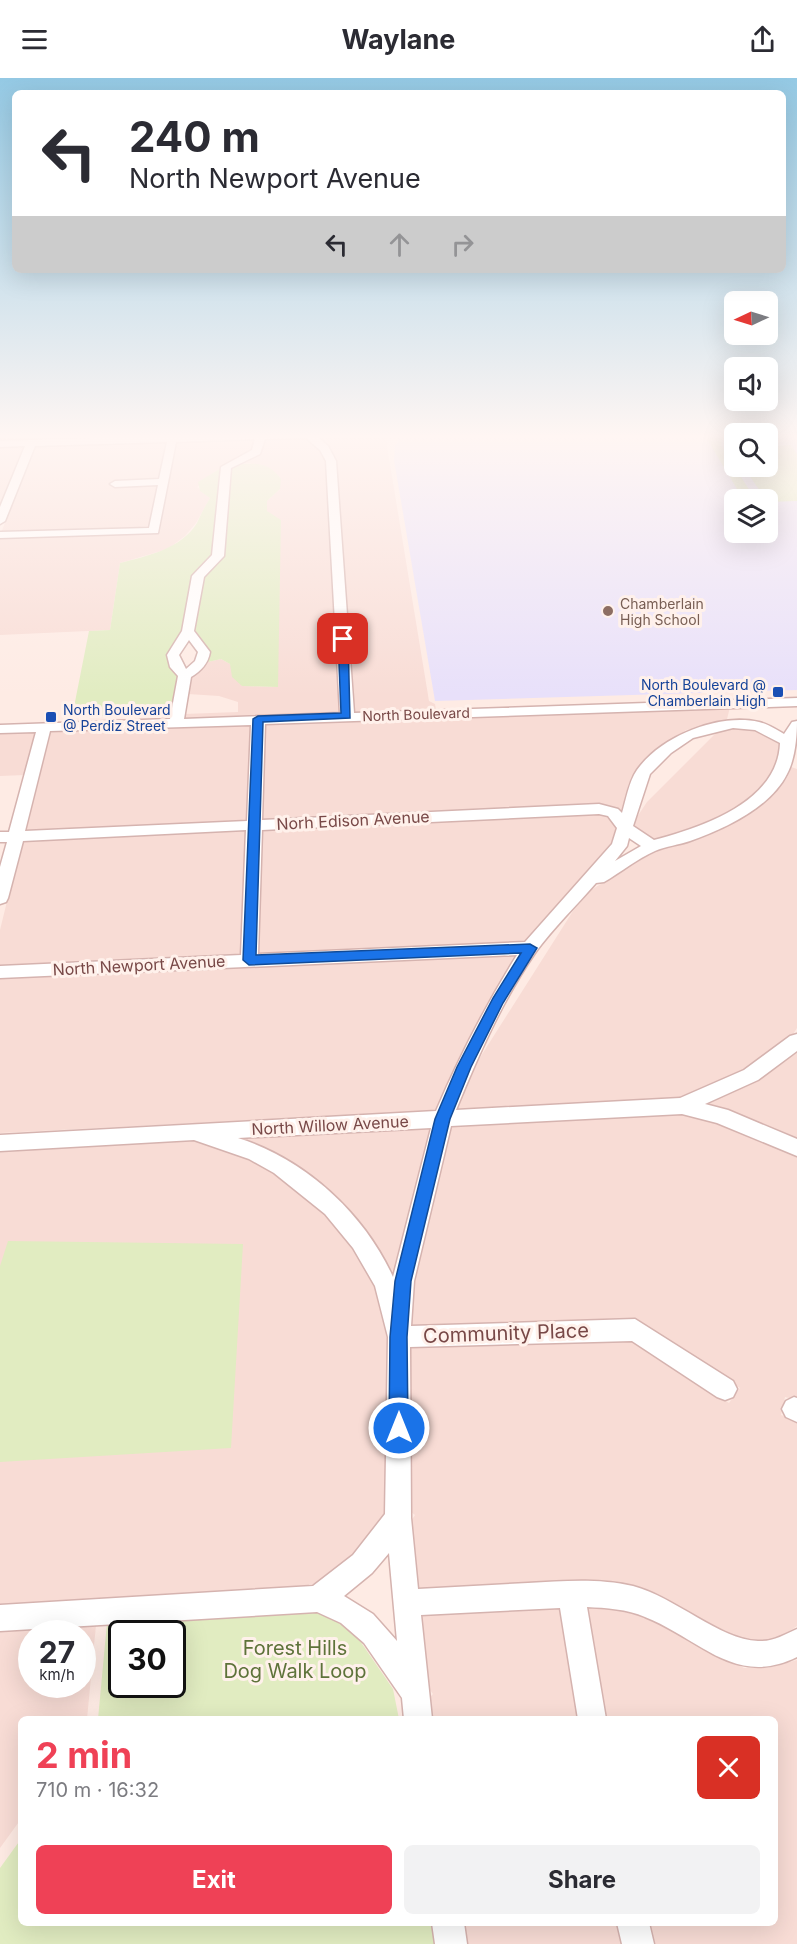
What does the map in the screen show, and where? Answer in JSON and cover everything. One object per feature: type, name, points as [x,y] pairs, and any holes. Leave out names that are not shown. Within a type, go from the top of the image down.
[{"type":"street","points":[[0,535],[154,531],[156,521]]},
{"type":"street","points":[[185,675],[177,667],[173,655],[188,631],[198,576],[218,556],[221,521]]},
{"type":"street","points":[[336,521],[347,716]]},
{"type":"street","points":[[176,722],[185,675],[204,659],[204,652],[188,631]]},
{"type":"street","name":"North Boulevard","points":[[0,729],[797,702]]},
{"type":"street","points":[[733,724],[738,704]]},
{"type":"street","points":[[249,960],[258,719]]},
{"type":"street","points":[[418,1716],[399,1518],[399,1337],[403,1281],[443,1119],[464,1067],[493,1011],[530,948],[618,846],[643,772],[688,735],[733,724],[758,726],[787,741]]},
{"type":"street","points":[[584,887],[652,846],[685,837],[742,811],[771,786],[791,763],[787,741],[797,725]]},
{"type":"street","points":[[0,898],[8,837],[44,728]]},
{"type":"street","name":"Norh Edison Avenue","points":[[8,837],[599,809],[613,812],[625,828],[652,846]]},
{"type":"street","name":"North Newport Avenue","points":[[0,972],[530,948]]},
{"type":"street","points":[[682,1106],[751,1075],[797,1041]]},
{"type":"street","name":"North Willow Avenue","points":[[0,1143],[682,1106],[721,1116],[797,1148]]},
{"type":"street","name":"Community Place","points":[[192,1132],[261,1155],[300,1179],[341,1217],[367,1251],[384,1281],[399,1337],[634,1330],[725,1389]]},
{"type":"street","points":[[317,1599],[345,1581],[375,1553],[399,1518]]},
{"type":"street","points":[[407,1603],[571,1594],[613,1595],[649,1604],[742,1655],[766,1655],[797,1643]]},
{"type":"street","points":[[571,1594],[591,1716]]},
{"type":"street","points":[[0,1618],[317,1599],[341,1607],[361,1619],[378,1637],[414,1691]]},
{"type":"street","points":[[448,1926],[451,1944]]},
{"type":"street","points":[[634,1926],[638,1944]]},
{"type":"shaded area","points":[[6,521],[151,521],[149,529],[1,533]]},
{"type":"shaded area","points":[[162,521],[197,521],[185,536],[168,549],[120,563],[110,630],[0,635],[0,538],[154,534],[160,531]]},
{"type":"shaded area","points":[[274,521],[330,521],[340,713],[184,719],[184,714],[238,712],[238,702],[219,696],[188,694],[191,676],[208,662],[221,659],[230,664],[242,686],[278,687]]},
{"type":"shaded area","points":[[340,521],[399,521],[429,701],[435,704],[436,710],[353,712]]},
{"type":"shaded area","name":"Chamberlain High School","points":[[404,521],[724,521],[724,543],[778,543],[778,521],[797,521],[797,690],[435,701]]},
{"type":"shaded area","points":[[730,707],[726,723],[686,730],[660,748],[622,814],[615,808],[598,805],[262,820],[265,722]]},
{"type":"shaded area","points":[[251,723],[247,821],[24,832],[50,731]]},
{"type":"shaded area","points":[[737,728],[756,730],[781,744],[778,763],[765,784],[736,808],[680,834],[653,841],[633,827],[647,802],[716,733]]},
{"type":"shaded area","points":[[37,731],[25,775],[0,776],[0,733]]},
{"type":"shaded area","points":[[791,767],[797,769],[797,1028],[792,1036],[744,1070],[678,1099],[455,1112],[474,1067],[573,911],[591,890],[657,850],[694,840],[749,813],[778,788],[788,776]]},
{"type":"shaded area","points":[[599,813],[607,815],[616,827],[611,844],[525,944],[258,954],[262,829]]},
{"type":"shaded area","points":[[247,829],[241,955],[0,966],[0,930],[22,840]]},
{"type":"shaded area","points":[[518,954],[489,1000],[455,1065],[436,1111],[0,1133],[0,977]]},
{"type":"shaded area","points":[[797,1051],[797,1140],[703,1105],[758,1080]]},
{"type":"shaded area","points":[[679,1113],[718,1122],[797,1155],[797,1400],[785,1397],[781,1415],[797,1420],[797,1626],[781,1637],[762,1642],[744,1642],[654,1594],[419,1590],[411,1521],[415,1515],[411,1512],[410,1345],[632,1339],[729,1403],[740,1388],[641,1323],[410,1327],[414,1282],[451,1126]]},
{"type":"shaded area","points":[[431,1127],[393,1277],[376,1247],[307,1174],[267,1149],[231,1137]]},
{"type":"shaded area","points":[[189,1139],[255,1161],[292,1184],[333,1222],[357,1255],[374,1284],[388,1338],[386,1515],[365,1546],[316,1585],[309,1584],[308,1587],[0,1606],[0,1149]]},
{"type":"shaded area","points":[[560,1607],[578,1716],[432,1716],[429,1698],[433,1694],[427,1686],[421,1615]]},
{"type":"shaded area","points":[[586,1607],[612,1607],[645,1616],[744,1668],[768,1668],[797,1660],[797,1944],[654,1944],[649,1926],[778,1926],[778,1716],[604,1716]]},
{"type":"shaded area","points":[[18,1630],[18,1698],[89,1698],[87,1716],[18,1716],[18,1823],[0,1848],[0,1631]]},
{"type":"shaded area","points":[[463,1926],[618,1926],[623,1944],[466,1944]]},
{"type":"green space","points":[[198,521],[216,521],[212,556],[192,576],[182,631],[167,654],[179,676],[171,714],[72,717],[89,631],[110,630],[120,563],[173,545],[190,532]]},
{"type":"green space","points":[[227,521],[281,521],[278,687],[242,686],[232,677],[230,664],[221,659],[208,662],[210,651],[195,630],[204,576],[224,556]]},
{"type":"green space","points":[[8,1241],[243,1244],[231,1448],[0,1462],[0,1266]]},
{"type":"green space","name":"Forest Hills Dog Walk Loop","points":[[317,1599],[358,1638],[393,1689],[398,1716],[98,1716],[108,1612]]},
{"type":"green space","points":[[18,1843],[18,1926],[438,1926],[441,1944],[0,1944],[0,1868]]},
{"type":"place","name":"Chamberlain High School","points":[[608,611]]},
{"type":"place","name":"North Boulevard @ Chamberlain High","points":[[778,692]]},
{"type":"place","name":"North Boulevard @ Perdiz Street","points":[[51,717]]},
{"type":"route","points":[[343,639],[347,716],[258,719],[249,960],[530,948],[464,1067],[443,1119],[403,1281],[399,1337],[399,1428]]}]
